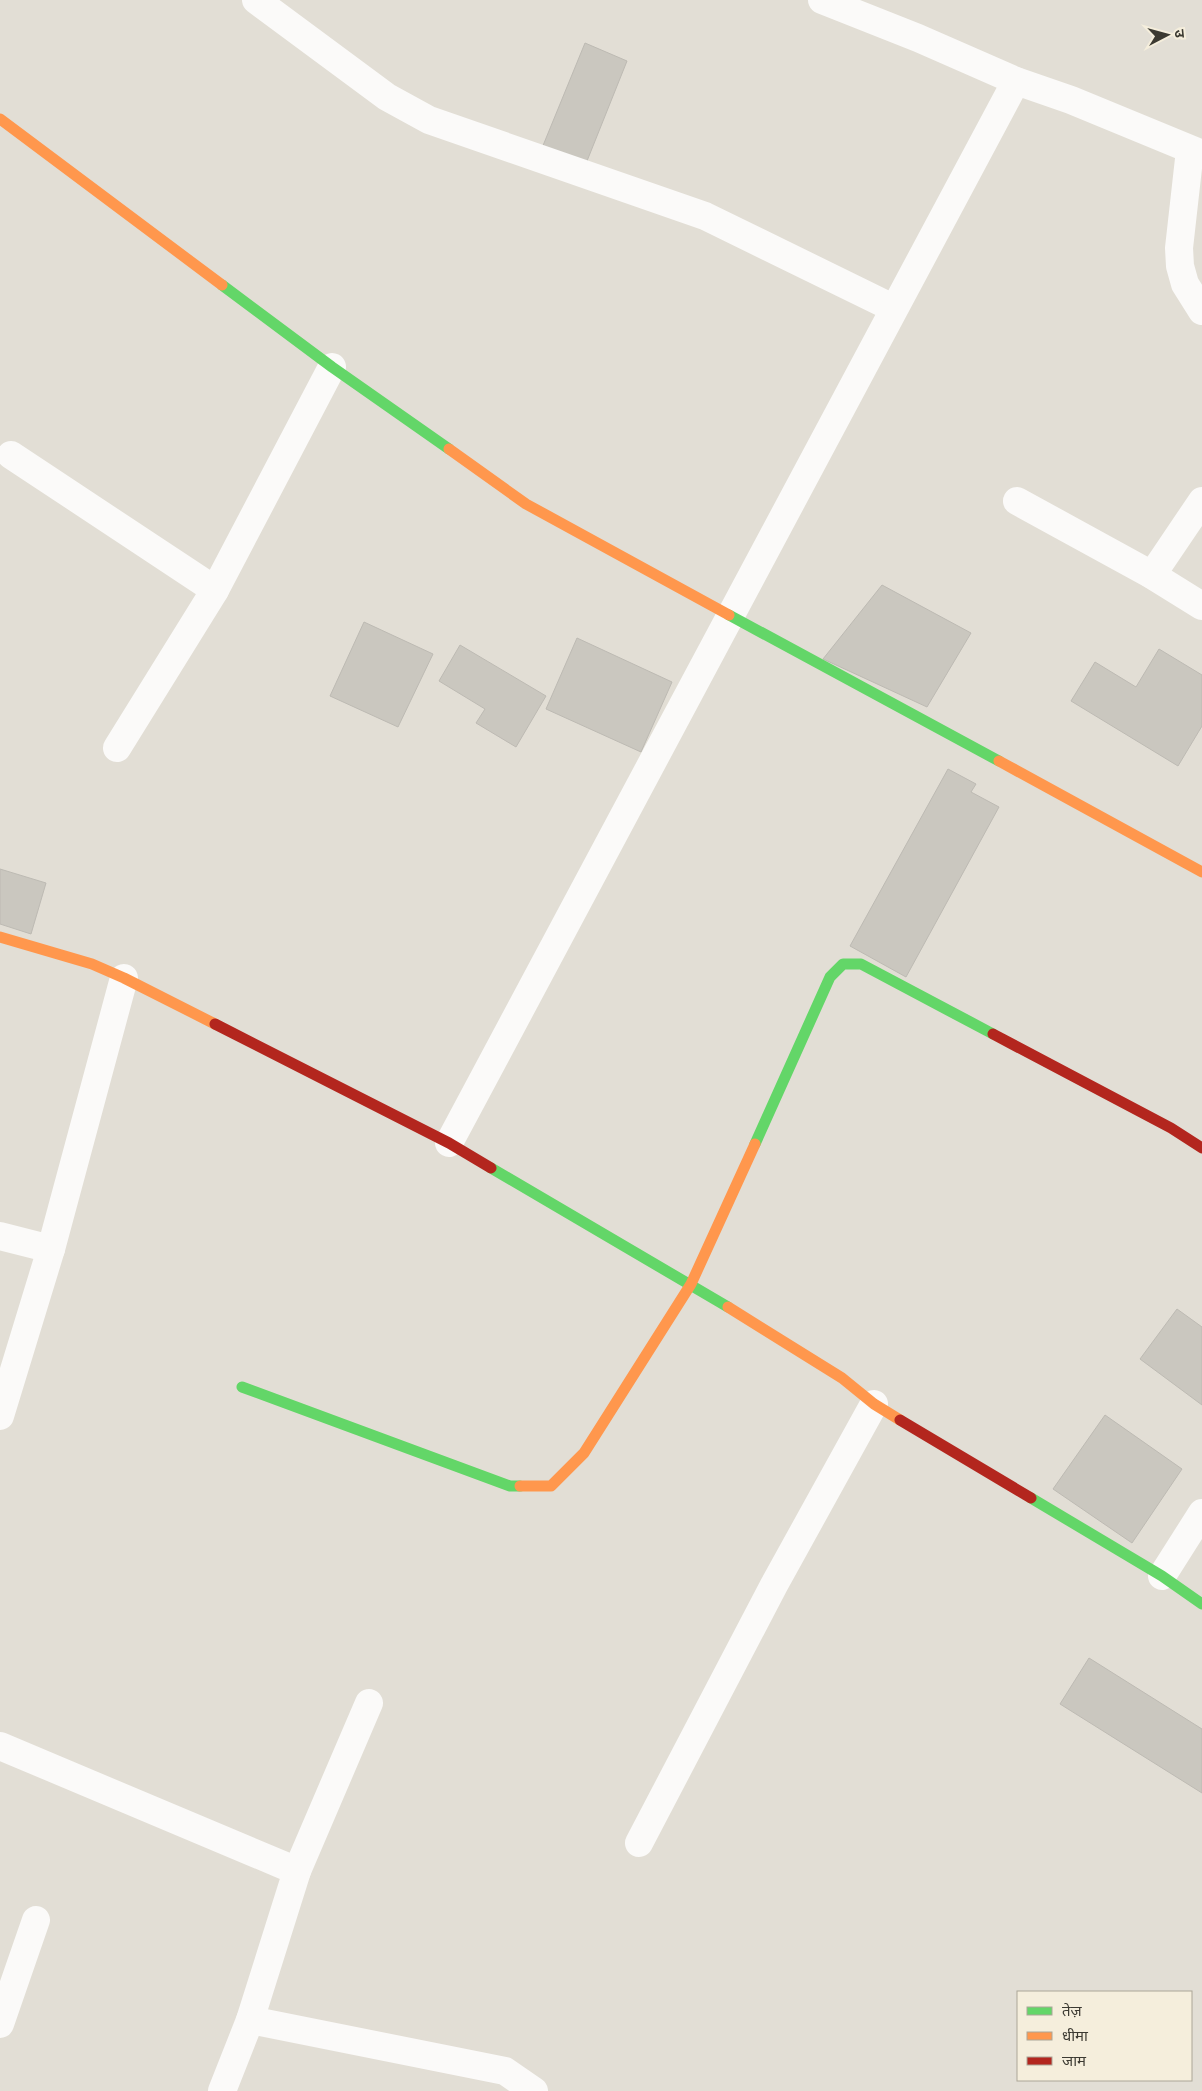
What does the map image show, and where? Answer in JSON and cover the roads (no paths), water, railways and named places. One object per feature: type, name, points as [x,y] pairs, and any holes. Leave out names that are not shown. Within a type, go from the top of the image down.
[{"type":"street","points":[[256,0],[387,97],[430,120],[704,216],[893,308]]},
{"type":"street","points":[[822,0],[918,38],[1016,81],[1071,100],[1196,152],[1180,248],[1180,266],[1185,284],[1202,311]]},
{"type":"street","points":[[449,1143],[731,616],[893,308],[1016,81]]},
{"type":"street","points":[[0,119],[332,367],[526,504],[1202,872]]},
{"type":"street","points":[[116,748],[215,590],[332,367]]},
{"type":"street","points":[[11,455],[215,590]]},
{"type":"street","points":[[1017,501],[1152,575],[1202,606]]},
{"type":"street","points":[[1152,575],[1202,502]]},
{"type":"street","points":[[0,937],[92,964],[124,978],[449,1143],[541,1199],[691,1284],[842,1378],[874,1404],[1162,1576],[1202,1604]]},
{"type":"street","points":[[242,1387],[510,1486],[551,1486],[584,1453],[691,1284],[830,977],[840,964],[849,962],[861,964],[1171,1128],[1202,1148]]},
{"type":"street","points":[[0,1416],[51,1249],[124,978]]},
{"type":"street","points":[[0,1236],[51,1249]]},
{"type":"street","points":[[639,1843],[774,1585],[874,1404]]},
{"type":"street","points":[[1162,1576],[1202,1513]]},
{"type":"street","points":[[222,2091],[250,2020],[297,1871],[369,1703]]},
{"type":"street","points":[[0,1746],[297,1871]]},
{"type":"street","points":[[0,2024],[36,1920]]},
{"type":"street","points":[[250,2020],[505,2071],[534,2091]]}]
